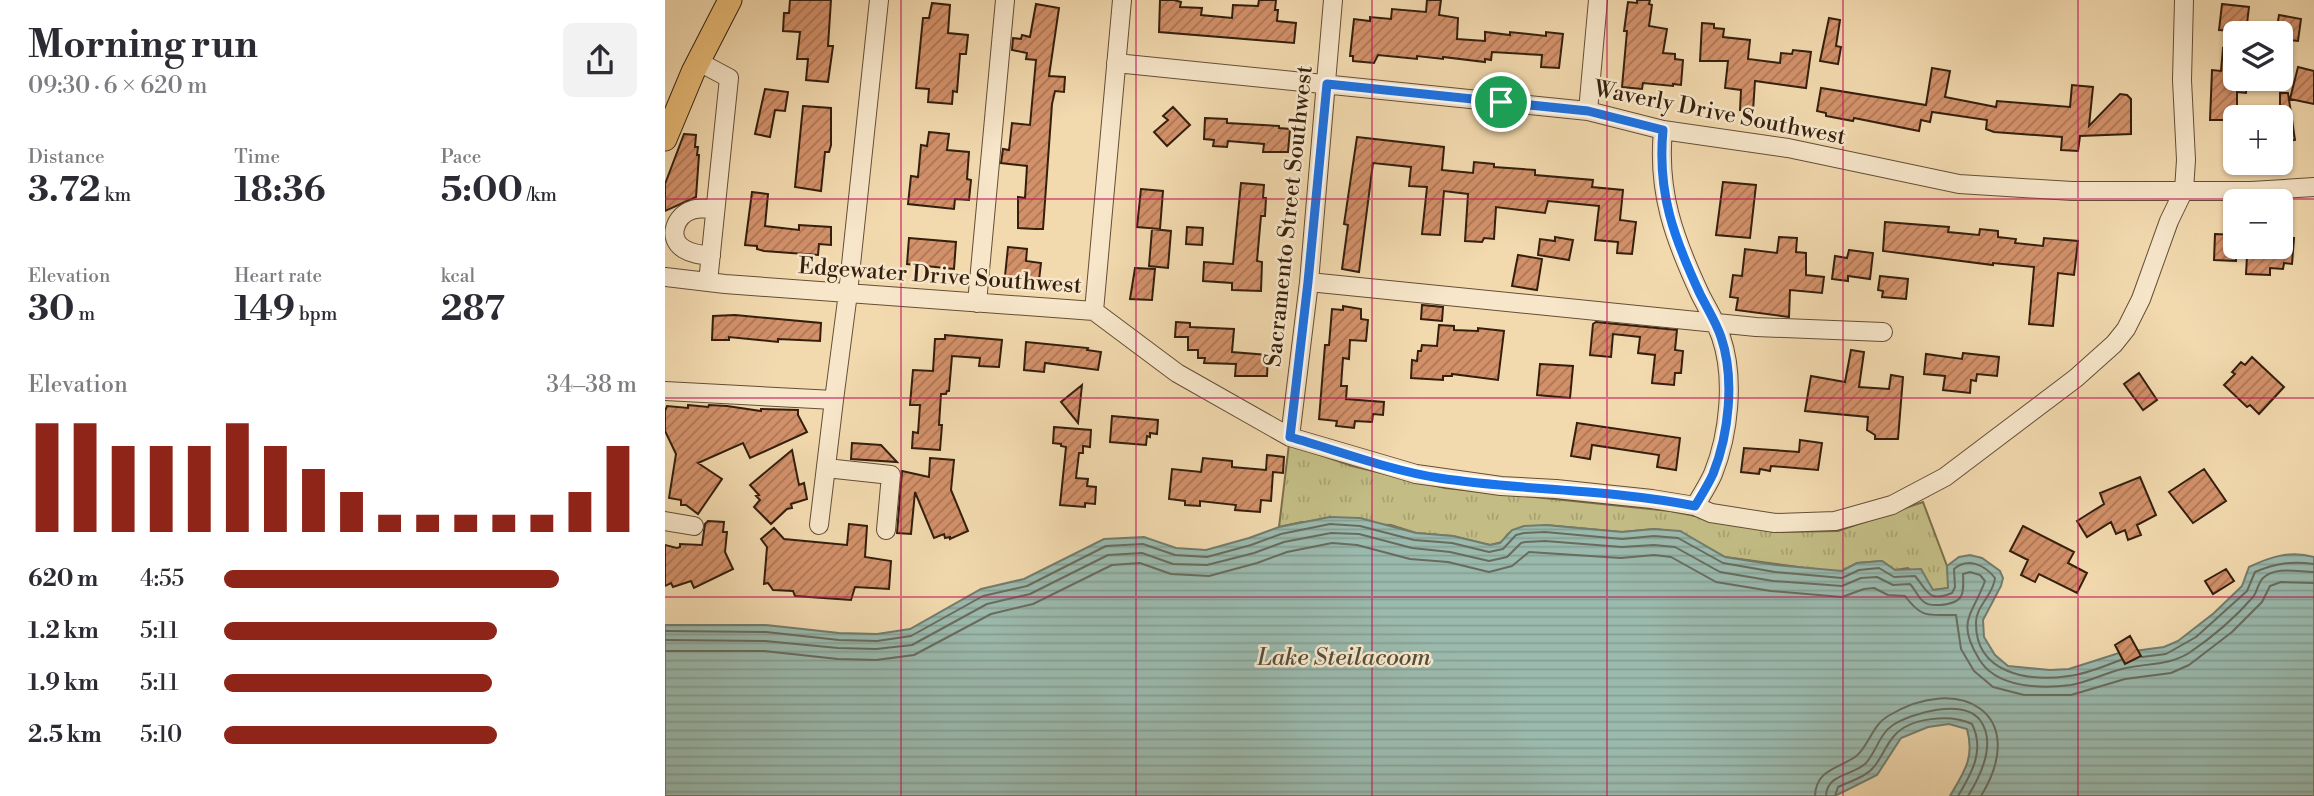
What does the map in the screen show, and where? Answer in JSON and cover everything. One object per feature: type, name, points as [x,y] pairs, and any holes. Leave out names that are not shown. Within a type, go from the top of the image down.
[{"type":"main road","points":[[665,139],[696,67],[730,0]]},
{"type":"main road","points":[[665,99],[696,67]]},
{"type":"street","points":[[819,525],[848,293],[879,0]]},
{"type":"street","points":[[977,303],[1005,0]]},
{"type":"street","points":[[1094,311],[1122,0]]},
{"type":"street","name":"Sacramento Street Southwest","points":[[1290,437],[1308,282],[1333,0]]},
{"type":"street","points":[[1588,111],[1598,0]]},
{"type":"street","points":[[2184,0],[2184,190]]},
{"type":"street","name":"Waverly Drive Southwest","points":[[1116,63],[1588,111],[1663,130],[1788,148],[1959,184],[2072,191],[2251,191],[2314,187]]},
{"type":"street","points":[[696,67],[729,78],[708,282]]},
{"type":"street","points":[[1663,130],[1660,159],[1668,216],[1726,357],[1727,406],[1720,450],[1713,473],[1695,506]]},
{"type":"street","name":"Edgewater Drive Southwest","points":[[665,277],[1094,311],[1177,373],[1290,437],[1416,474],[1501,486],[1652,499],[1695,506],[1711,513],[1775,523],[1816,523],[1835,521],[1892,505],[1945,477],[2077,378],[2121,337],[2141,299],[2169,221],[2184,190]]},
{"type":"street","points":[[711,256],[684,249],[676,240],[675,229],[679,218],[691,210],[715,209]]},
{"type":"street","points":[[1308,282],[1756,327],[1883,332]]},
{"type":"street","points":[[665,391],[834,400]]},
{"type":"street","points":[[826,468],[891,475],[886,530]]},
{"type":"street","points":[[665,522],[694,526]]},
{"type":"green space","points":[[1289,444],[1352,466],[1445,488],[1670,511],[1776,532],[1838,531],[1923,502],[1947,566],[1949,588],[1933,590],[1908,568],[1895,570],[1882,561],[1857,563],[1842,571],[1828,571],[1725,557],[1680,532],[1654,529],[1622,532],[1546,525],[1508,534],[1502,542],[1490,545],[1453,536],[1416,533],[1391,525],[1302,522],[1279,527]]},
{"type":"water","name":"Lake Steilacoom","points":[[1330,517],[1360,518],[1416,533],[1453,536],[1490,545],[1500,543],[1512,530],[1524,526],[1545,525],[1622,532],[1654,529],[1680,531],[1725,557],[1842,571],[1857,563],[1882,561],[1895,570],[1921,569],[1933,590],[1948,588],[1947,566],[1959,557],[1970,555],[1982,558],[2000,571],[2003,578],[1983,620],[1984,637],[1995,655],[2008,666],[2050,670],[2069,669],[2119,653],[2164,647],[2178,641],[2214,613],[2242,586],[2249,567],[2280,556],[2297,554],[2314,557],[2314,796],[1950,796],[1967,764],[1970,748],[1967,729],[1949,724],[1928,727],[1901,738],[1877,775],[1835,796],[665,796],[665,625],[766,625],[877,634],[910,629],[981,589],[1024,579],[1104,539],[1144,537],[1176,548],[1206,550],[1279,527]]},
{"type":"building","points":[[790,0],[831,0],[828,46],[833,46],[828,82],[806,80],[808,59],[797,59],[800,32],[783,31],[784,13],[789,13]]},
{"type":"building","points":[[1160,0],[1181,2],[1180,7],[1202,8],[1201,15],[1232,18],[1233,5],[1258,6],[1259,0],[1276,0],[1277,21],[1296,23],[1294,43],[1159,32]]},
{"type":"building","points":[[1427,0],[1441,0],[1439,15],[1458,18],[1457,39],[1485,41],[1485,32],[1546,36],[1546,32],[1563,34],[1559,68],[1541,67],[1542,55],[1492,52],[1491,60],[1485,59],[1485,62],[1443,57],[1417,56],[1417,59],[1378,55],[1374,63],[1353,61],[1353,56],[1350,56],[1354,19],[1391,19],[1392,9],[1426,12]]},
{"type":"building","points":[[1637,0],[1650,0],[1649,4],[1652,5],[1649,26],[1667,29],[1663,53],[1675,54],[1675,59],[1683,60],[1681,85],[1643,83],[1642,89],[1622,87],[1628,2],[1637,3]]},
{"type":"building","points":[[932,3],[950,5],[948,33],[968,35],[966,54],[960,54],[957,92],[953,91],[952,104],[928,102],[929,89],[916,88],[923,18],[929,18]]},
{"type":"building","points":[[1036,4],[1059,8],[1049,76],[1065,77],[1064,92],[1055,91],[1052,104],[1043,229],[1018,228],[1018,197],[1025,198],[1027,166],[1001,163],[1003,149],[1009,150],[1012,123],[1030,125],[1036,60],[1026,59],[1027,53],[1012,50],[1013,38],[1021,39],[1022,35],[1030,37]]},
{"type":"building","points":[[2222,4],[2249,7],[2247,21],[2223,21],[2223,30],[2219,30]]},
{"type":"building","points":[[2279,15],[2301,19],[2298,41],[2293,40],[2293,21],[2278,21]]},
{"type":"building","points":[[1829,18],[1840,20],[1836,46],[1841,47],[1838,64],[1820,61]]},
{"type":"building","points":[[1702,23],[1714,24],[1714,28],[1724,29],[1723,37],[1750,40],[1748,59],[1780,63],[1781,53],[1792,54],[1793,50],[1811,52],[1806,88],[1755,81],[1753,111],[1740,110],[1741,90],[1725,88],[1728,61],[1700,61]]},
{"type":"building","points":[[2223,48],[2223,91],[2246,91],[2246,93],[2237,92],[2237,105],[2223,105],[2223,120],[2210,120],[2212,70],[2221,71]]},
{"type":"building","points":[[2298,67],[2314,71],[2314,104],[2290,99]]},
{"type":"building","points":[[1932,68],[1950,71],[1945,97],[1996,107],[1997,101],[2070,107],[2072,85],[2093,87],[2089,126],[2120,94],[2127,95],[2131,99],[2131,134],[2080,136],[2078,151],[2061,150],[2062,137],[1994,132],[1986,129],[1987,120],[1932,112],[1930,122],[1921,120],[1919,131],[1854,118],[1853,121],[1826,116],[1826,113],[1817,111],[1821,88],[1926,105]]},
{"type":"building","points":[[765,89],[788,92],[785,111],[775,110],[770,137],[755,134]]},
{"type":"building","points":[[2280,93],[2288,93],[2290,105],[2280,105]]},
{"type":"building","points":[[803,106],[831,108],[831,145],[829,152],[825,152],[821,191],[795,187]]},
{"type":"building","points":[[1173,107],[1190,125],[1167,146],[1154,132],[1168,120],[1163,116]]},
{"type":"building","points":[[1205,118],[1227,119],[1227,123],[1290,129],[1288,152],[1263,152],[1264,144],[1228,141],[1227,147],[1213,146],[1214,140],[1204,139]]},
{"type":"building","points":[[929,132],[949,134],[947,150],[969,152],[969,200],[955,199],[954,209],[908,204],[911,176],[918,177],[921,145],[927,146]]},
{"type":"building","points":[[684,134],[696,135],[695,147],[698,147],[699,155],[696,197],[665,211],[665,184]]},
{"type":"building","points":[[1357,137],[1444,147],[1442,170],[1473,173],[1474,162],[1494,164],[1494,167],[1535,170],[1535,175],[1593,180],[1592,187],[1623,190],[1620,220],[1636,222],[1632,254],[1617,253],[1618,242],[1595,240],[1599,206],[1548,201],[1545,213],[1496,207],[1494,239],[1484,238],[1482,242],[1465,241],[1468,194],[1444,191],[1440,235],[1422,234],[1427,187],[1409,186],[1411,167],[1373,163],[1359,272],[1342,269],[1348,225],[1344,224]]},
{"type":"building","points":[[1723,182],[1756,185],[1750,238],[1716,235]]},
{"type":"building","points":[[1241,183],[1264,185],[1265,216],[1261,216],[1257,261],[1262,262],[1261,291],[1232,290],[1232,283],[1203,281],[1204,262],[1233,264]]},
{"type":"building","points":[[1141,189],[1163,191],[1160,229],[1137,227]]},
{"type":"building","points":[[752,192],[768,194],[765,226],[799,230],[799,225],[831,227],[831,245],[819,244],[818,255],[764,251],[757,249],[757,246],[745,245]]},
{"type":"building","points":[[1885,222],[1949,227],[1948,232],[1979,235],[1980,229],[1998,231],[1998,237],[2016,239],[2015,243],[2043,246],[2044,238],[2078,241],[2074,275],[2058,273],[2053,326],[2029,324],[2034,267],[1993,265],[1883,251]]},
{"type":"building","points":[[1187,227],[1203,228],[1202,245],[1186,244]]},
{"type":"building","points":[[1152,229],[1171,231],[1168,268],[1149,266]]},
{"type":"building","points":[[2215,234],[2223,234],[2223,259],[2236,261],[2214,260]]},
{"type":"building","points":[[1555,237],[1573,240],[1569,260],[1538,255],[1540,239],[1555,241]]},
{"type":"building","points":[[1779,237],[1797,238],[1796,252],[1806,253],[1806,275],[1824,277],[1822,293],[1790,290],[1789,317],[1736,310],[1738,298],[1730,297],[1733,275],[1742,276],[1745,249],[1777,253]]},
{"type":"building","points":[[909,238],[956,242],[954,269],[907,264]]},
{"type":"building","points":[[1008,247],[1027,249],[1026,261],[1041,263],[1039,280],[1005,276]]},
{"type":"building","points":[[1849,250],[1873,253],[1870,279],[1848,276],[1848,281],[1832,279],[1835,256],[1847,258]]},
{"type":"building","points":[[1518,255],[1542,259],[1537,290],[1512,286]]},
{"type":"building","points":[[2247,259],[2292,259],[2292,264],[2284,263],[2283,269],[2270,268],[2270,275],[2246,274]]},
{"type":"building","points":[[1135,268],[1155,269],[1152,300],[1130,299]]},
{"type":"building","points":[[1880,276],[1908,279],[1906,299],[1882,297],[1883,291],[1878,290]]},
{"type":"building","points":[[1422,305],[1443,307],[1442,321],[1421,319]]},
{"type":"building","points":[[1343,306],[1361,309],[1361,319],[1368,320],[1366,341],[1350,340],[1349,359],[1343,358],[1341,386],[1347,386],[1346,399],[1384,402],[1383,415],[1373,414],[1372,422],[1355,421],[1354,428],[1336,426],[1337,421],[1319,419],[1325,345],[1329,345],[1332,309],[1343,310]]},
{"type":"building","points":[[735,315],[821,323],[820,341],[778,339],[778,342],[729,337],[729,340],[712,340],[713,316]]},
{"type":"building","points":[[1176,322],[1190,323],[1190,327],[1234,329],[1232,352],[1268,355],[1267,376],[1235,376],[1236,364],[1204,363],[1205,358],[1198,358],[1198,350],[1188,350],[1188,337],[1175,337]]},
{"type":"building","points":[[1596,322],[1677,330],[1675,350],[1683,351],[1681,373],[1675,373],[1674,385],[1652,383],[1655,355],[1638,353],[1640,337],[1613,334],[1611,357],[1590,355],[1593,324]]},
{"type":"building","points":[[1439,325],[1454,326],[1454,330],[1478,331],[1478,328],[1504,331],[1498,380],[1452,374],[1443,376],[1443,380],[1411,378],[1412,360],[1417,361],[1422,345],[1437,346]]},
{"type":"building","points":[[945,335],[1002,340],[999,367],[979,366],[980,358],[952,356],[949,391],[941,394],[940,450],[912,448],[913,432],[918,433],[920,405],[910,405],[913,370],[933,371],[935,339],[945,339]]},
{"type":"building","points":[[1026,342],[1088,348],[1087,350],[1101,352],[1098,370],[1045,363],[1044,372],[1024,370]]},
{"type":"building","points":[[1851,350],[1864,352],[1859,387],[1889,389],[1891,375],[1903,377],[1898,439],[1875,439],[1875,435],[1867,430],[1868,417],[1805,411],[1811,376],[1845,382]]},
{"type":"building","points":[[1963,353],[1999,357],[1997,376],[1977,374],[1976,381],[1971,380],[1970,393],[1943,390],[1945,376],[1924,374],[1926,354],[1962,359]]},
{"type":"building","points":[[2252,357],[2284,387],[2259,414],[2250,405],[2247,407],[2224,385],[2235,374],[2232,372],[2241,362],[2245,365]]},
{"type":"building","points":[[1540,364],[1573,366],[1570,398],[1537,395]]},
{"type":"building","points":[[2139,373],[2157,400],[2143,410],[2124,384]]},
{"type":"building","points":[[1082,385],[1078,423],[1061,402]]},
{"type":"building","points":[[688,405],[727,406],[761,411],[798,410],[807,432],[750,458],[743,443],[698,463],[722,479],[698,514],[686,505],[681,505],[681,500],[669,498],[676,454],[665,431],[665,411],[667,406],[688,408]]},
{"type":"building","points":[[1112,416],[1158,420],[1157,434],[1150,433],[1150,437],[1147,436],[1146,445],[1110,442]]},
{"type":"building","points":[[1577,423],[1680,438],[1676,470],[1657,467],[1659,455],[1592,445],[1590,459],[1571,456]]},
{"type":"building","points":[[1054,427],[1091,430],[1090,447],[1083,446],[1083,453],[1079,453],[1076,478],[1088,479],[1087,486],[1096,487],[1095,504],[1085,503],[1085,507],[1060,505],[1066,447],[1053,443]]},
{"type":"building","points":[[1800,440],[1822,443],[1818,470],[1771,466],[1770,471],[1760,469],[1759,474],[1741,472],[1744,448],[1799,452]]},
{"type":"building","points":[[852,443],[881,445],[897,462],[851,459]]},
{"type":"building","points":[[792,450],[799,485],[804,483],[807,499],[791,504],[792,508],[787,509],[771,524],[754,507],[760,500],[750,485]]},
{"type":"building","points":[[1267,455],[1284,457],[1283,473],[1273,472],[1271,501],[1261,500],[1260,512],[1235,510],[1236,505],[1200,501],[1200,506],[1185,505],[1185,501],[1169,499],[1172,469],[1201,472],[1203,458],[1232,461],[1232,467],[1266,470]]},
{"type":"building","points":[[930,458],[954,460],[951,490],[968,531],[950,539],[945,538],[944,534],[934,538],[915,492],[911,534],[897,533],[902,471],[929,477]]},
{"type":"building","points":[[2204,469],[2226,501],[2193,523],[2169,492]]},
{"type":"building","points":[[2140,477],[2156,515],[2137,525],[2141,535],[2128,540],[2125,530],[2116,534],[2111,522],[2087,537],[2077,521],[2104,504],[2100,493]]},
{"type":"building","points":[[708,521],[724,522],[723,532],[727,532],[725,552],[733,569],[694,588],[691,581],[673,587],[671,583],[665,586],[665,545],[677,548],[680,544],[702,545],[705,524]]},
{"type":"building","points":[[849,524],[867,526],[865,557],[891,561],[889,589],[855,587],[851,600],[795,596],[793,591],[773,590],[768,583],[764,584],[767,547],[761,539],[774,528],[784,539],[847,545]]},
{"type":"building","points":[[2023,526],[2074,552],[2068,563],[2087,573],[2077,593],[2039,574],[2035,582],[2021,575],[2028,560],[2010,551]]},
{"type":"building","points":[[2226,569],[2234,581],[2213,594],[2205,581]]},
{"type":"building","points":[[2130,636],[2141,656],[2125,664],[2115,645]]},
{"type":"route","points":[[1327,84],[1501,102],[1588,111],[1663,130],[1660,159],[1668,216],[1721,337],[1728,380],[1720,450],[1713,473],[1695,506],[1556,489],[1501,486],[1416,474],[1290,437],[1327,84]]}]
